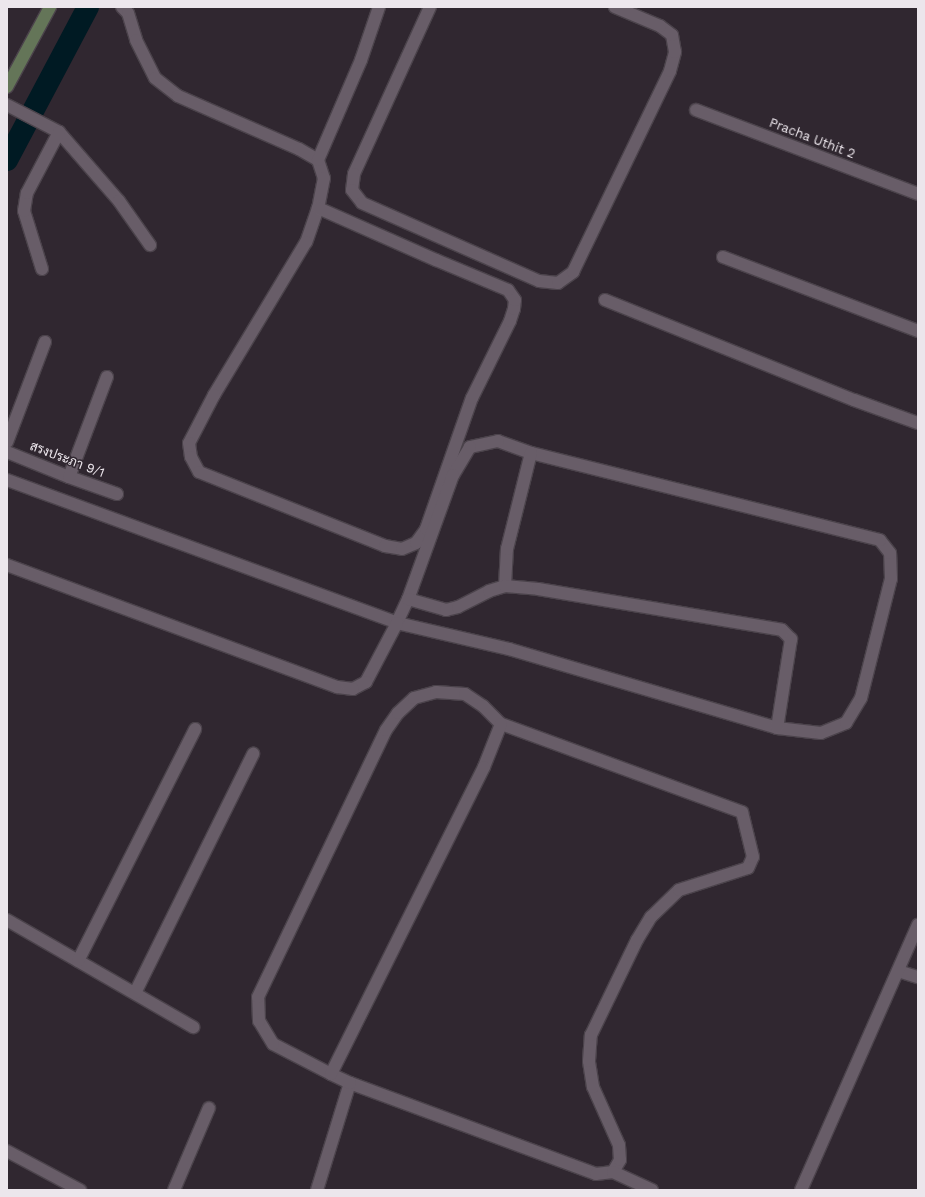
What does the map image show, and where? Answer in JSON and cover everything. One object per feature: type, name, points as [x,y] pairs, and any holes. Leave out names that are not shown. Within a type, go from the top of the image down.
[{"type":"main road","points":[[7,87],[50,7]]},
{"type":"street","points":[[122,7],[128,13],[136,40],[155,78],[178,96],[299,149],[318,160],[324,178],[318,208],[306,242],[214,395],[189,443],[191,457],[199,472],[385,546],[402,549],[416,543],[426,529],[472,398],[510,321],[515,300],[508,290],[318,208]]},
{"type":"street","points":[[318,160],[361,60],[379,7]]},
{"type":"street","points":[[430,7],[354,174],[352,190],[362,203],[539,282],[558,282],[573,272],[670,71],[675,52],[672,35],[660,26],[615,7]]},
{"type":"street","points":[[7,105],[59,132],[119,201],[150,245]]},
{"type":"street","name":"Pracha Uthit 2","points":[[696,110],[918,194]]},
{"type":"street","points":[[42,269],[24,211],[27,193],[59,132]]},
{"type":"street","points":[[723,256],[918,331]]},
{"type":"street","points":[[605,300],[854,400],[918,423]]},
{"type":"street","points":[[7,442],[45,342]]},
{"type":"street","points":[[69,477],[107,377]]},
{"type":"street","points":[[7,480],[397,623],[509,649],[776,728],[821,733],[846,723],[861,698],[891,578],[890,553],[880,540],[531,453],[498,442],[470,447],[452,475],[408,599],[397,623],[366,682],[353,689],[336,687],[7,565]]},
{"type":"street","name":"สรงประภา 9/1","points":[[7,452],[69,477],[117,494]]},
{"type":"street","points":[[505,586],[507,549],[531,453]]},
{"type":"street","points":[[408,599],[446,610],[458,607],[489,591],[505,586],[538,589],[782,630],[791,639],[776,728]]},
{"type":"street","points":[[613,1172],[620,1160],[619,1145],[593,1087],[589,1061],[591,1036],[637,940],[651,917],[679,890],[748,868],[753,856],[742,812],[501,724],[483,706],[464,694],[436,692],[414,698],[398,713],[383,737],[258,997],[259,1021],[273,1044],[350,1083],[596,1174],[613,1172],[652,1190]]},
{"type":"street","points":[[332,1074],[484,767],[501,724]]},
{"type":"street","points":[[78,961],[195,729]]},
{"type":"street","points":[[135,994],[254,754]]},
{"type":"street","points":[[7,920],[193,1027]]},
{"type":"street","points":[[801,1190],[898,970],[913,947],[918,925]]},
{"type":"street","points":[[898,970],[918,977]]},
{"type":"street","points":[[317,1190],[350,1083]]},
{"type":"street","points":[[174,1190],[208,1108]]},
{"type":"street","points":[[7,1151],[80,1190]]},
{"type":"waterway","points":[[7,160],[88,7]]}]
